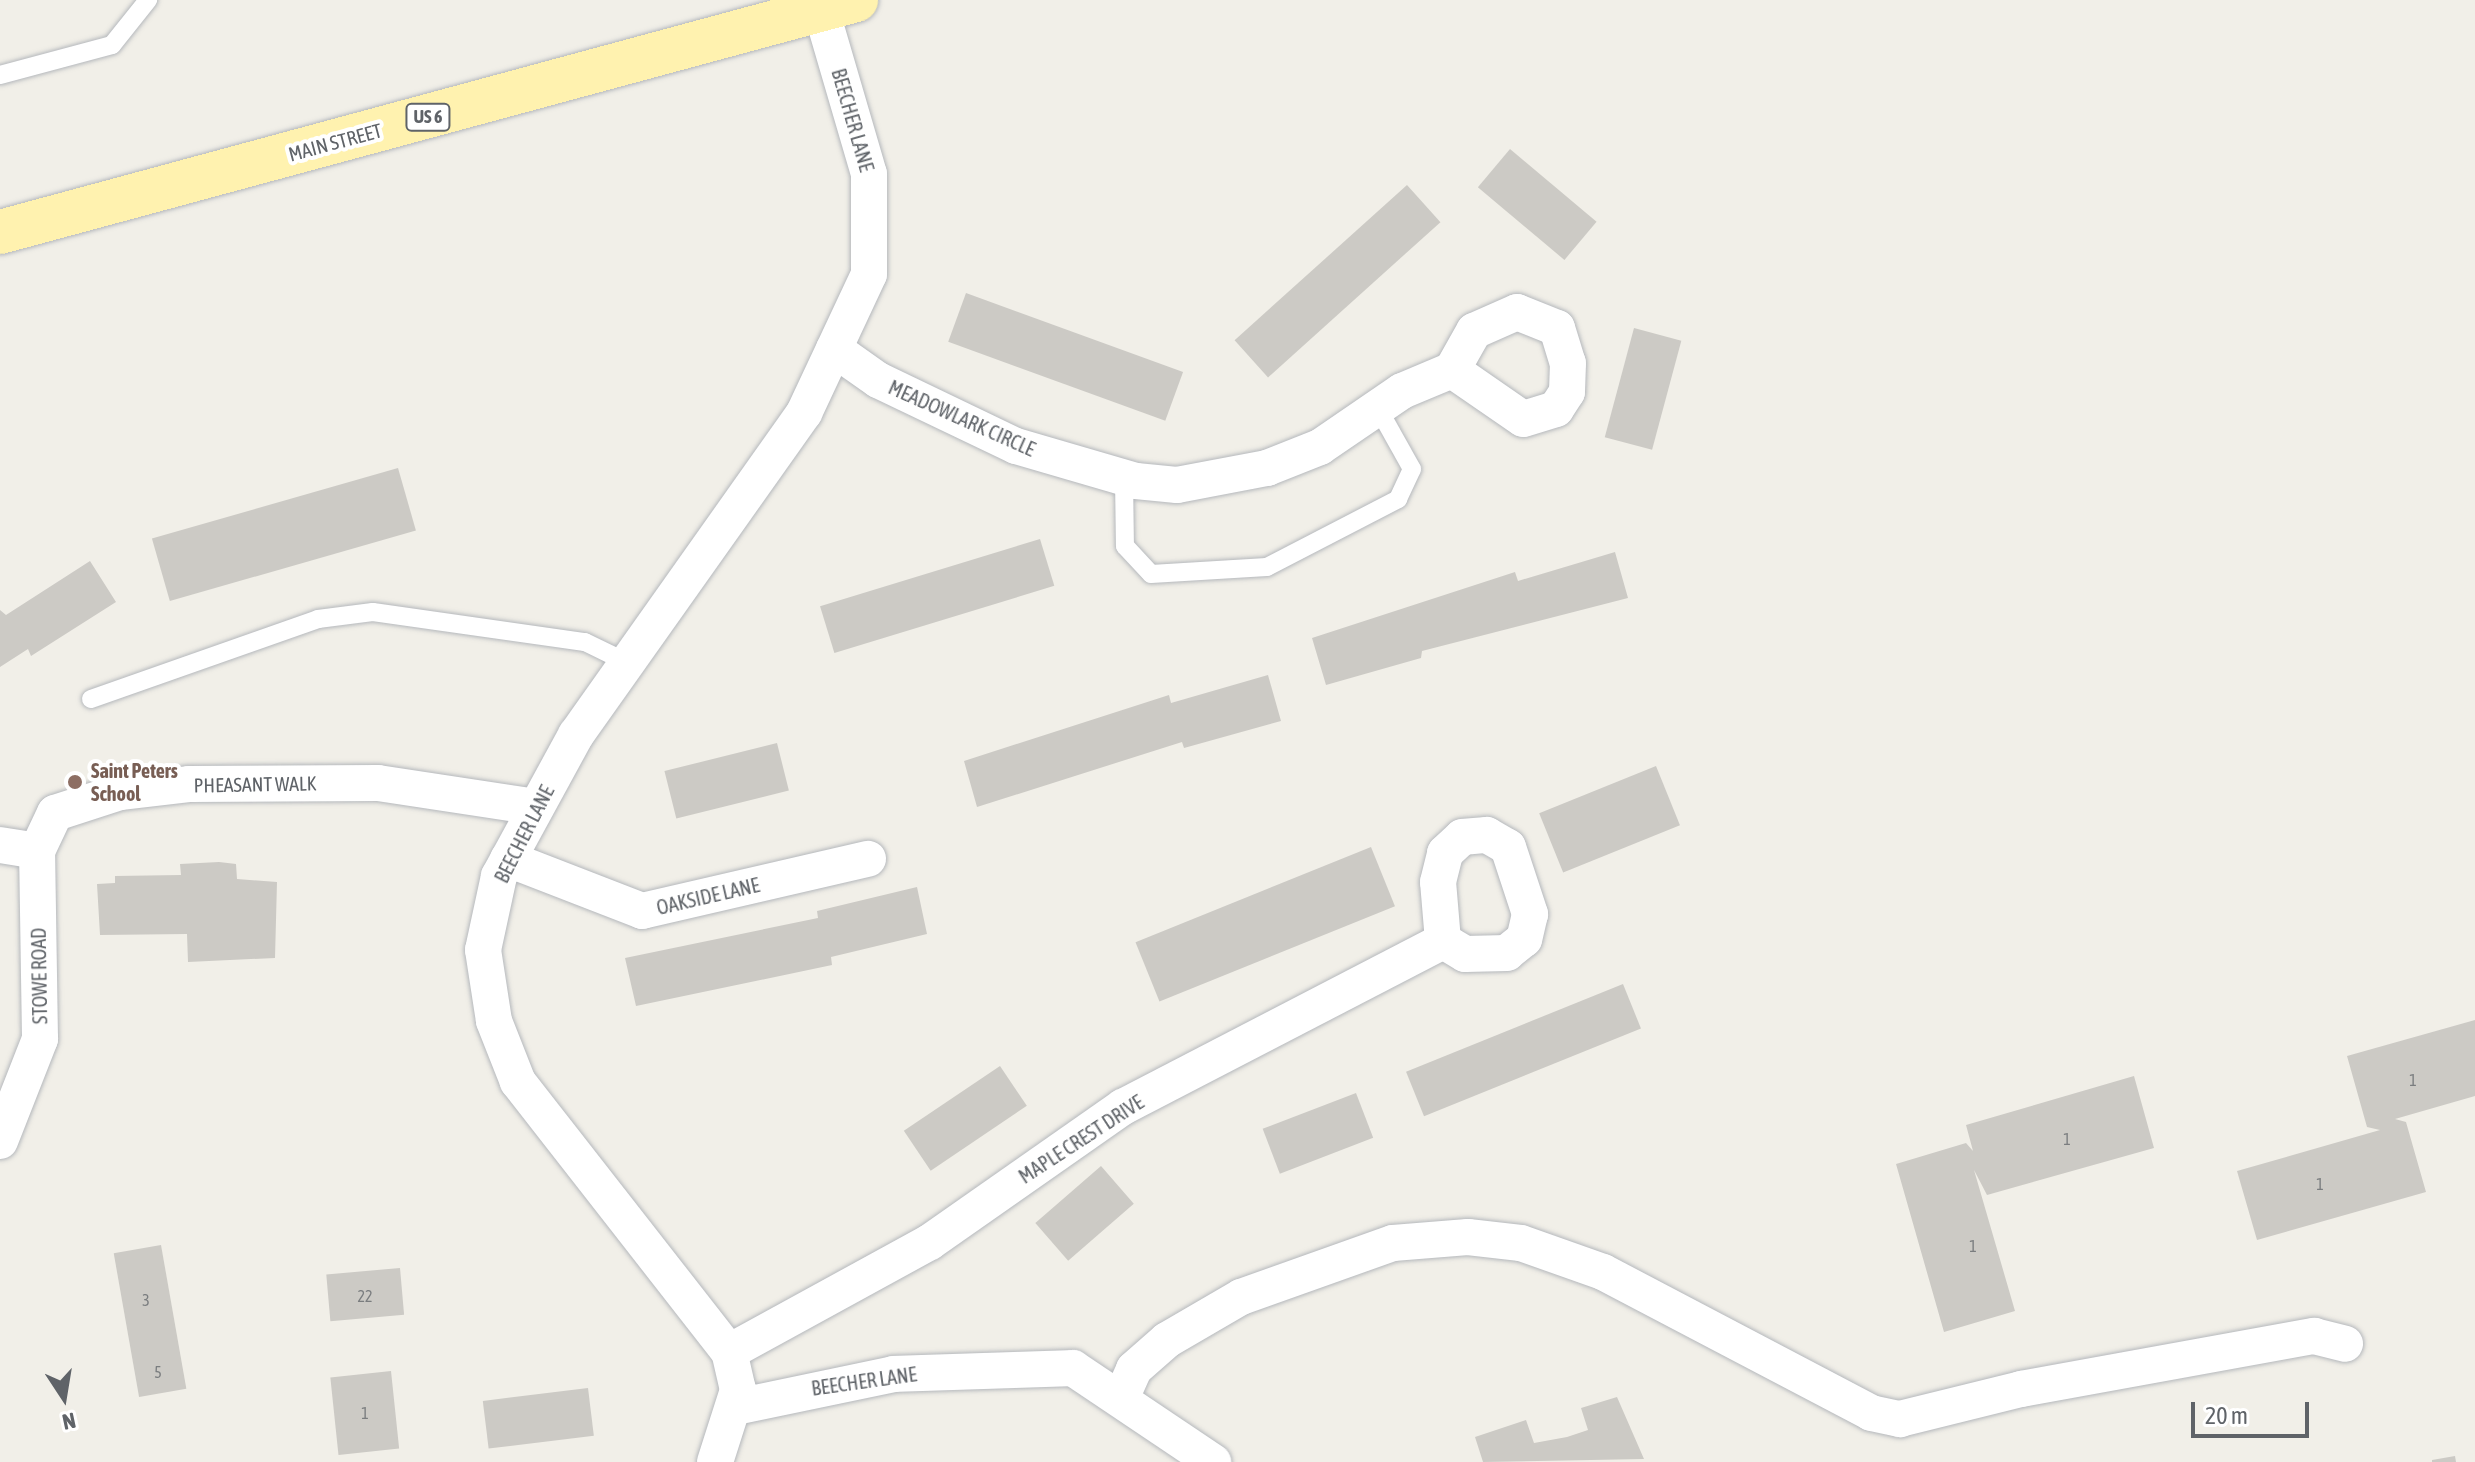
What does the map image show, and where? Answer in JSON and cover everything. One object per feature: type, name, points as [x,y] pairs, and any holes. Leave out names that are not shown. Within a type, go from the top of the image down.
[{"type":"main road","name":"MAIN STREET","points":[[0,232],[838,5]]},
{"type":"street","name":"BEECHER LANE","points":[[729,1352],[518,1082],[494,1021],[483,950],[508,859],[536,807],[626,662],[804,413],[869,274],[873,234],[869,174],[838,5]]},
{"type":"street","name":"MEADOWLARK CIRCLE","points":[[834,349],[878,380],[1016,446],[1124,478],[1177,485],[1267,468],[1320,447],[1432,374],[1452,370]]},
{"type":"street","name":"PHEASANT WALK","points":[[37,851],[55,813],[120,792],[189,784],[378,783],[536,807]]},
{"type":"street","points":[[0,845],[37,851]]},
{"type":"street","name":"STOWE ROAD","points":[[0,1141],[40,1039],[37,851]]},
{"type":"street","name":"OAKSIDE LANE","points":[[508,859],[642,911],[868,859]]},
{"type":"street","name":"MAPLE CREST DRIVE","points":[[729,1352],[930,1242],[1123,1107],[1443,941]]},
{"type":"street","points":[[1123,1394],[1134,1369],[1167,1340],[1241,1297],[1393,1243],[1468,1237],[1521,1243],[1603,1272],[1871,1413],[1900,1419],[2021,1389],[2314,1336],[2345,1344]]},
{"type":"street","points":[[715,1462],[736,1407],[729,1352]]},
{"type":"street","name":"BEECHER LANE","points":[[736,1407],[894,1374],[1073,1368],[1123,1394],[1213,1462]]},
{"type":"lane","points":[[0,75],[112,45],[148,0]]},
{"type":"lane","points":[[1124,478],[1125,546],[1151,574],[1267,567],[1398,499],[1412,469],[1379,410]]},
{"type":"lane","points":[[91,699],[318,619],[373,612],[585,642],[626,662]]},
{"type":"building","points":[[1510,149],[1597,222],[1564,260],[1478,187]]},
{"type":"building","points":[[1407,185],[1440,222],[1268,377],[1235,340]]},
{"type":"building","points":[[966,293],[1183,372],[1165,421],[948,342]]},
{"type":"building","points":[[1634,328],[1681,341],[1652,450],[1605,437]]},
{"type":"building","points":[[398,468],[416,530],[170,601],[152,539]]},
{"type":"building","points":[[1040,539],[1054,586],[834,653],[820,606]]},
{"type":"building","points":[[1615,552],[1628,598],[1422,651],[1421,658],[1326,685],[1312,638],[1515,572],[1518,581]]},
{"type":"building","points":[[90,561],[116,602],[31,656],[28,649],[0,667],[0,610],[6,615]]},
{"type":"building","points":[[1268,675],[1281,721],[1184,748],[1182,742],[977,807],[964,761],[1169,695],[1171,703]]},
{"type":"building","points":[[777,743],[789,791],[676,819],[664,771]]},
{"type":"building","points":[[1656,766],[1680,825],[1563,873],[1539,813]]},
{"type":"building","points":[[1371,847],[1395,906],[1159,1001],[1135,942]]},
{"type":"building","points":[[180,864],[236,864],[237,879],[277,882],[275,958],[188,962],[187,934],[100,935],[97,884],[115,883],[115,876],[181,875]]},
{"type":"building","points":[[917,887],[927,934],[831,957],[832,965],[636,1006],[625,958],[818,918],[817,911]]},
{"type":"building","points":[[1623,984],[1641,1029],[1424,1116],[1406,1072]]},
{"type":"building","points":[[2475,1020],[2475,1096],[2395,1119],[2406,1122],[2426,1192],[2257,1240],[2237,1171],[2380,1130],[2367,1127],[2347,1056]]},
{"type":"building","points":[[1000,1066],[1027,1106],[931,1171],[904,1131]]},
{"type":"building","points":[[2134,1076],[2154,1148],[1987,1195],[1974,1170],[2015,1311],[1944,1332],[1896,1164],[1966,1143],[1973,1151],[1966,1125]]},
{"type":"building","points":[[1356,1093],[1373,1138],[1280,1174],[1263,1129]]},
{"type":"building","points":[[1101,1166],[1134,1204],[1068,1261],[1035,1223]]},
{"type":"building","points":[[161,1245],[186,1389],[139,1397],[114,1253]]},
{"type":"building","points":[[400,1268],[404,1315],[330,1321],[326,1274]]},
{"type":"building","points":[[391,1371],[399,1449],[338,1455],[330,1377]]},
{"type":"building","points":[[588,1388],[594,1436],[489,1449],[483,1401]]},
{"type":"building","points":[[1617,1397],[1644,1459],[1483,1462],[1475,1437],[1526,1420],[1534,1443],[1567,1437],[1588,1430],[1581,1408]]},
{"type":"building","points":[[2455,1456],[2456,1462],[2432,1462],[2432,1460]]},
{"type":"place","name":"Saint Peters School","points":[[75,782]]}]
